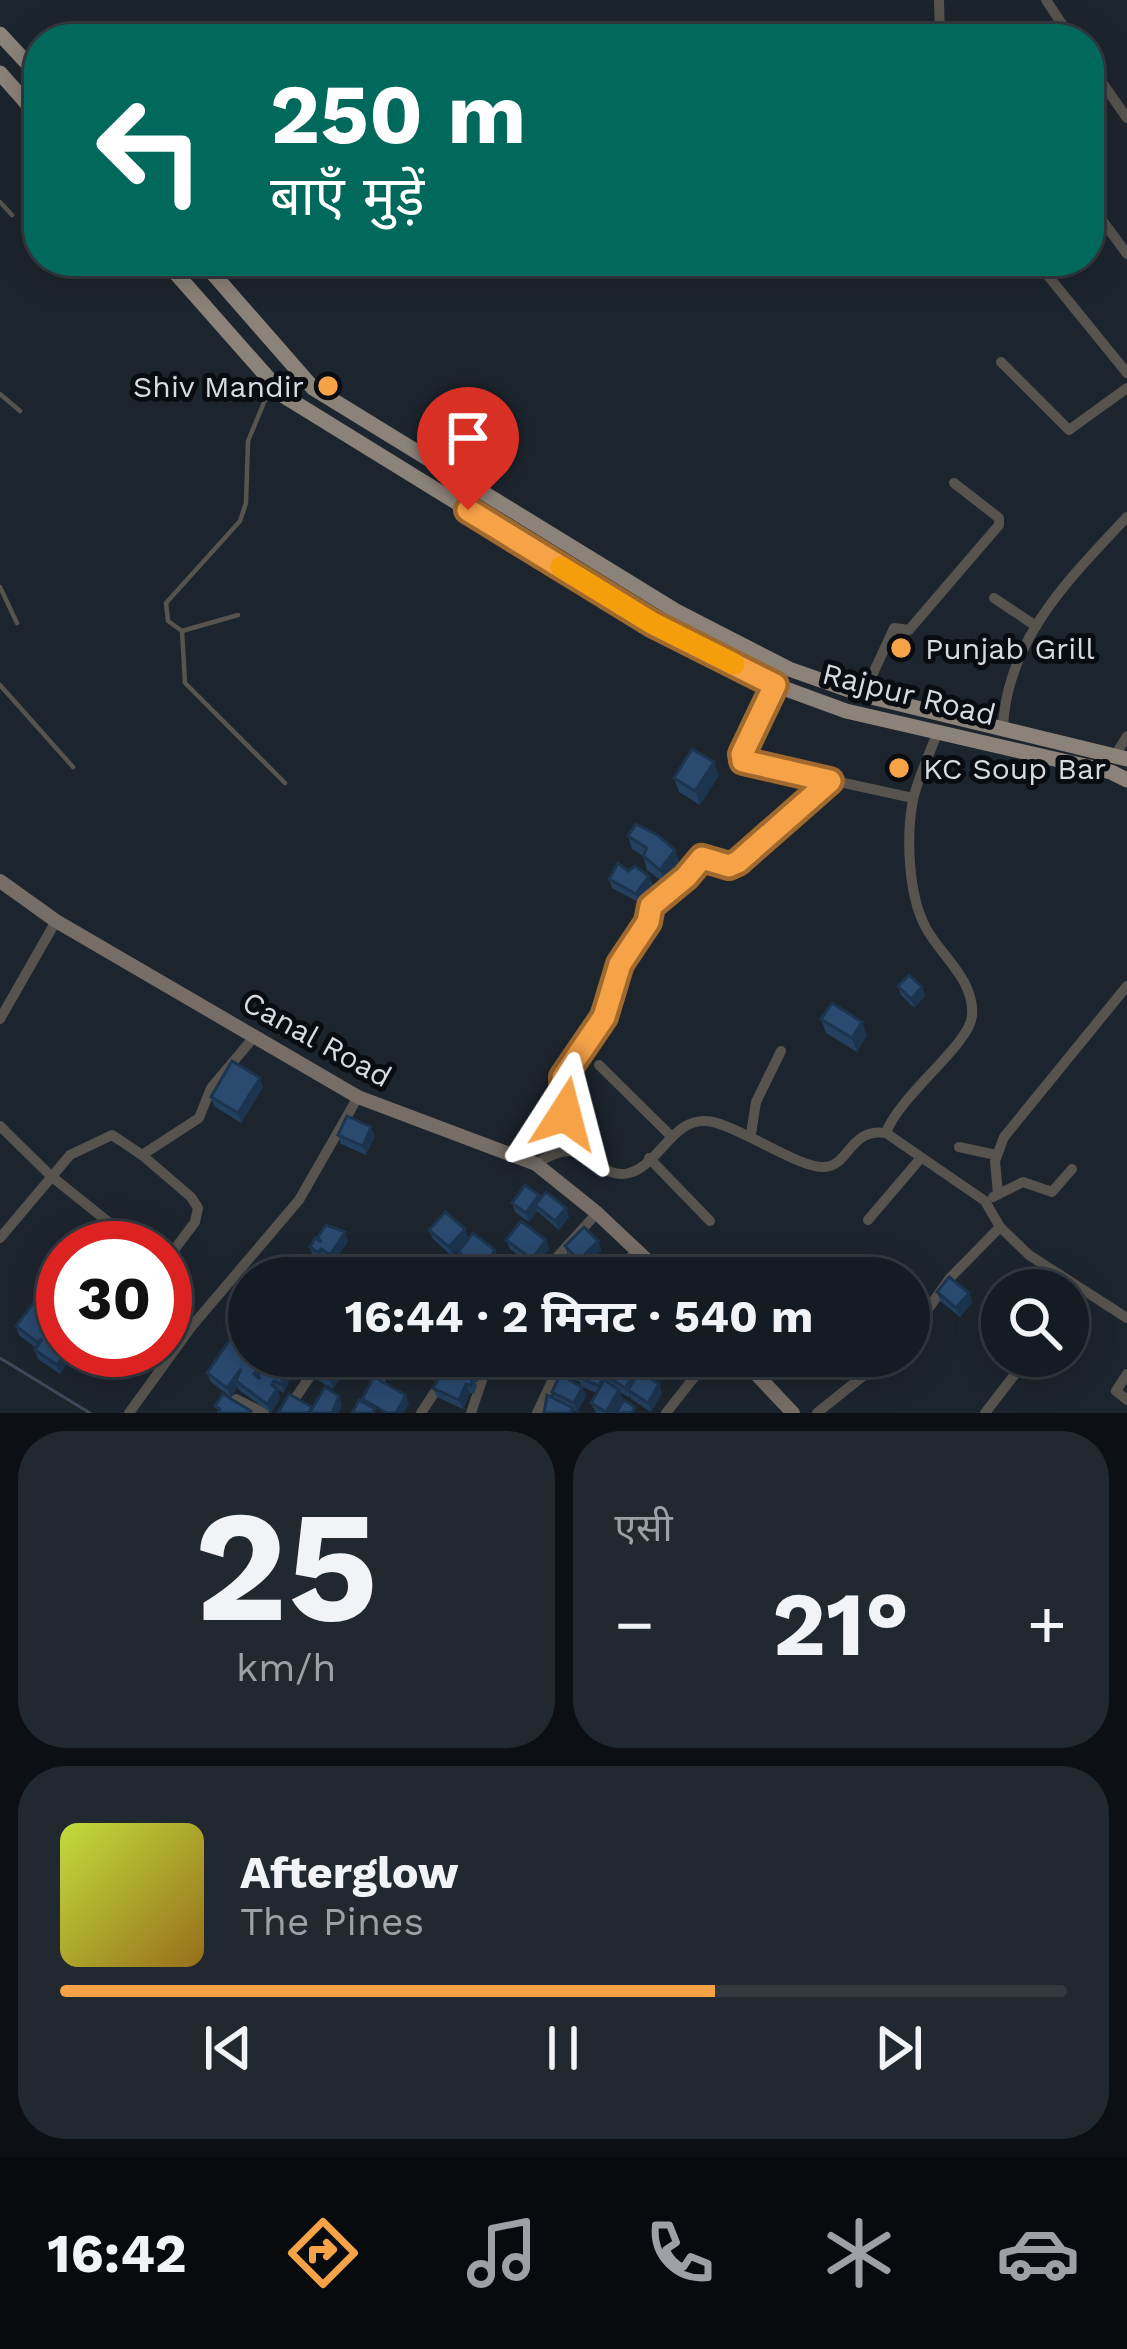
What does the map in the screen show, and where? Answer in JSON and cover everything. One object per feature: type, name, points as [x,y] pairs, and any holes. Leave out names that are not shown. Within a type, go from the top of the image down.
[{"type":"main road","points":[[0,34],[24,60]]},
{"type":"main road","points":[[0,73],[24,100]]},
{"type":"main road","name":"Rajpur Road","points":[[178,276],[284,396],[652,623],[775,685],[846,711],[1111,772],[1127,780]]},
{"type":"main road","name":"Rajpur Road","points":[[215,276],[314,388],[676,611],[789,669],[863,695],[1122,756]]},
{"type":"main road","points":[[878,717],[884,700]]},
{"type":"street","points":[[1104,85],[1127,118]]},
{"type":"street","points":[[1104,223],[1127,254]]},
{"type":"street","points":[[1048,276],[1127,373]]},
{"type":"street","points":[[1001,362],[1069,430],[1127,388]]},
{"type":"street","points":[[863,695],[894,628],[909,631],[999,525],[998,518],[955,483]]},
{"type":"street","points":[[1003,728],[1010,676],[1036,626],[1127,517]]},
{"type":"street","points":[[994,598],[1036,626]]},
{"type":"street","points":[[775,685],[742,754],[743,761],[914,798]]},
{"type":"street","points":[[886,1133],[897,1111],[965,1034],[973,1016],[969,992],[928,932],[914,889],[910,826],[914,798],[938,731]]},
{"type":"street","points":[[1122,756],[1127,736]]},
{"type":"street","points":[[567,1149],[563,1077],[604,1017],[620,964],[648,922],[651,906],[702,858],[729,866],[738,862],[830,781]]},
{"type":"street","name":"Canal Road","points":[[0,881],[56,922],[358,1097],[536,1164],[645,1257]]},
{"type":"street","points":[[0,1018],[56,922]]},
{"type":"street","points":[[998,1195],[996,1155],[1004,1137],[1127,986]]},
{"type":"street","points":[[142,1155],[199,1118],[211,1088],[254,1037]]},
{"type":"street","points":[[751,1134],[756,1102],[781,1051]]},
{"type":"street","points":[[599,1065],[672,1137]]},
{"type":"street","points":[[129,1413],[202,1313],[299,1200],[358,1097]]},
{"type":"street","points":[[536,1164],[567,1149],[622,1174],[634,1171],[672,1137],[702,1121],[751,1134],[808,1164],[824,1167],[834,1164],[860,1137],[886,1133],[985,1202],[1000,1228],[1029,1255],[1127,1318]]},
{"type":"street","points":[[0,1127],[105,1221]]},
{"type":"street","points":[[0,1238],[70,1155],[108,1135],[142,1155],[191,1197],[198,1208],[192,1226]]},
{"type":"street","points":[[959,1147],[996,1155]]},
{"type":"street","points":[[649,1158],[710,1221]]},
{"type":"street","points":[[868,1220],[920,1159]]},
{"type":"street","points":[[985,1202],[1023,1182],[1052,1192],[1072,1169]]},
{"type":"street","points":[[557,1257],[597,1213]]},
{"type":"street","points":[[930,1306],[950,1278],[1000,1228]]},
{"type":"street","points":[[462,1257],[470,1245]]},
{"type":"street","points":[[631,1257],[638,1249]]},
{"type":"street","points":[[1127,1374],[1116,1390],[1127,1400]]},
{"type":"street","points":[[285,1413],[309,1377]]},
{"type":"street","points":[[369,1394],[381,1377]]},
{"type":"street","points":[[422,1413],[445,1377]]},
{"type":"street","points":[[471,1413],[483,1377]]},
{"type":"street","points":[[537,1413],[554,1377]]},
{"type":"street","points":[[666,1413],[694,1377]]},
{"type":"street","points":[[759,1377],[793,1413]]},
{"type":"street","points":[[817,1413],[862,1377]]},
{"type":"street","points":[[986,1413],[1013,1377]]},
{"type":"street","points":[[236,1399],[264,1413]]},
{"type":"lane","points":[[0,202],[12,215]]},
{"type":"lane","points":[[182,631],[168,621],[166,602],[240,521],[246,502],[248,442],[272,383]]},
{"type":"lane","points":[[0,394],[20,411]]},
{"type":"lane","points":[[0,587],[17,623]]},
{"type":"lane","points":[[182,631],[238,615]]},
{"type":"lane","points":[[182,631],[184,682],[285,783]]},
{"type":"lane","points":[[0,685],[74,767]]},
{"type":"building","points":[[692,749],[714,762],[695,791],[674,778]]},
{"type":"building","points":[[636,824],[675,850],[660,870],[643,856],[647,848],[628,836]]},
{"type":"building","points":[[618,863],[628,871],[635,866],[649,876],[636,894],[609,879]]},
{"type":"building","points":[[909,975],[922,987],[911,999],[898,986]]},
{"type":"building","points":[[832,1003],[862,1022],[852,1038],[821,1019]]},
{"type":"building","points":[[232,1061],[260,1078],[238,1113],[211,1097]]},
{"type":"building","points":[[347,1116],[371,1127],[363,1146],[338,1135]]},
{"type":"building","points":[[525,1185],[539,1195],[526,1213],[512,1203]]},
{"type":"building","points":[[546,1192],[566,1208],[555,1221],[535,1205]]},
{"type":"building","points":[[445,1212],[465,1229],[449,1247],[429,1230]]},
{"type":"building","points":[[521,1221],[546,1240],[529,1257],[506,1240]]},
{"type":"building","points":[[326,1225],[345,1232],[330,1255],[310,1247],[315,1238],[321,1242],[318,1237]]},
{"type":"building","points":[[584,1227],[598,1241],[582,1257],[565,1246]]},
{"type":"building","points":[[473,1233],[495,1250],[490,1257],[464,1257],[458,1252]]},
{"type":"building","points":[[949,1277],[969,1293],[956,1308],[937,1292]]},
{"type":"building","points":[[36,1299],[36,1341],[16,1326]]},
{"type":"building","points":[[228,1342],[228,1377],[235,1377],[227,1388],[207,1373]]},
{"type":"building","points":[[238,1377],[284,1377],[281,1384],[274,1381],[277,1389],[267,1404],[236,1381]]},
{"type":"building","points":[[374,1377],[406,1395],[396,1413],[362,1399]]},
{"type":"building","points":[[440,1377],[473,1377],[459,1400],[433,1388]]},
{"type":"building","points":[[559,1377],[582,1387],[574,1403],[552,1392]]},
{"type":"building","points":[[578,1377],[603,1377],[599,1386]]},
{"type":"building","points":[[608,1377],[633,1377],[625,1388]]},
{"type":"building","points":[[636,1377],[659,1384],[648,1403],[628,1390]]},
{"type":"building","points":[[604,1380],[619,1390],[606,1412],[591,1403]]},
{"type":"building","points":[[325,1387],[339,1396],[332,1413],[310,1412]]},
{"type":"building","points":[[223,1394],[250,1413],[218,1413],[215,1406]]},
{"type":"building","points":[[289,1394],[312,1407],[308,1413],[278,1413]]},
{"type":"building","points":[[547,1395],[573,1408],[570,1413],[544,1413]]},
{"type":"building","points":[[359,1400],[375,1409],[373,1413],[352,1413]]},
{"type":"building","points":[[624,1400],[635,1407],[632,1413],[616,1413]]},
{"type":"waterway","points":[[0,1358],[90,1413]]},
{"type":"slow traffic","points":[[561,567],[652,623],[734,664]]},
{"type":"place","name":"Shiv Mandir","points":[[328,386]]},
{"type":"place","name":"Punjab Grill","points":[[901,648]]},
{"type":"place","name":"KC Soup Bar","points":[[899,768]]},
{"type":"route","points":[[468,510],[652,623],[775,685],[742,754],[743,761],[830,781],[738,862],[729,866],[702,858],[651,906],[648,922],[620,964],[604,1017],[566,1070],[562,1081],[565,1114]]}]
